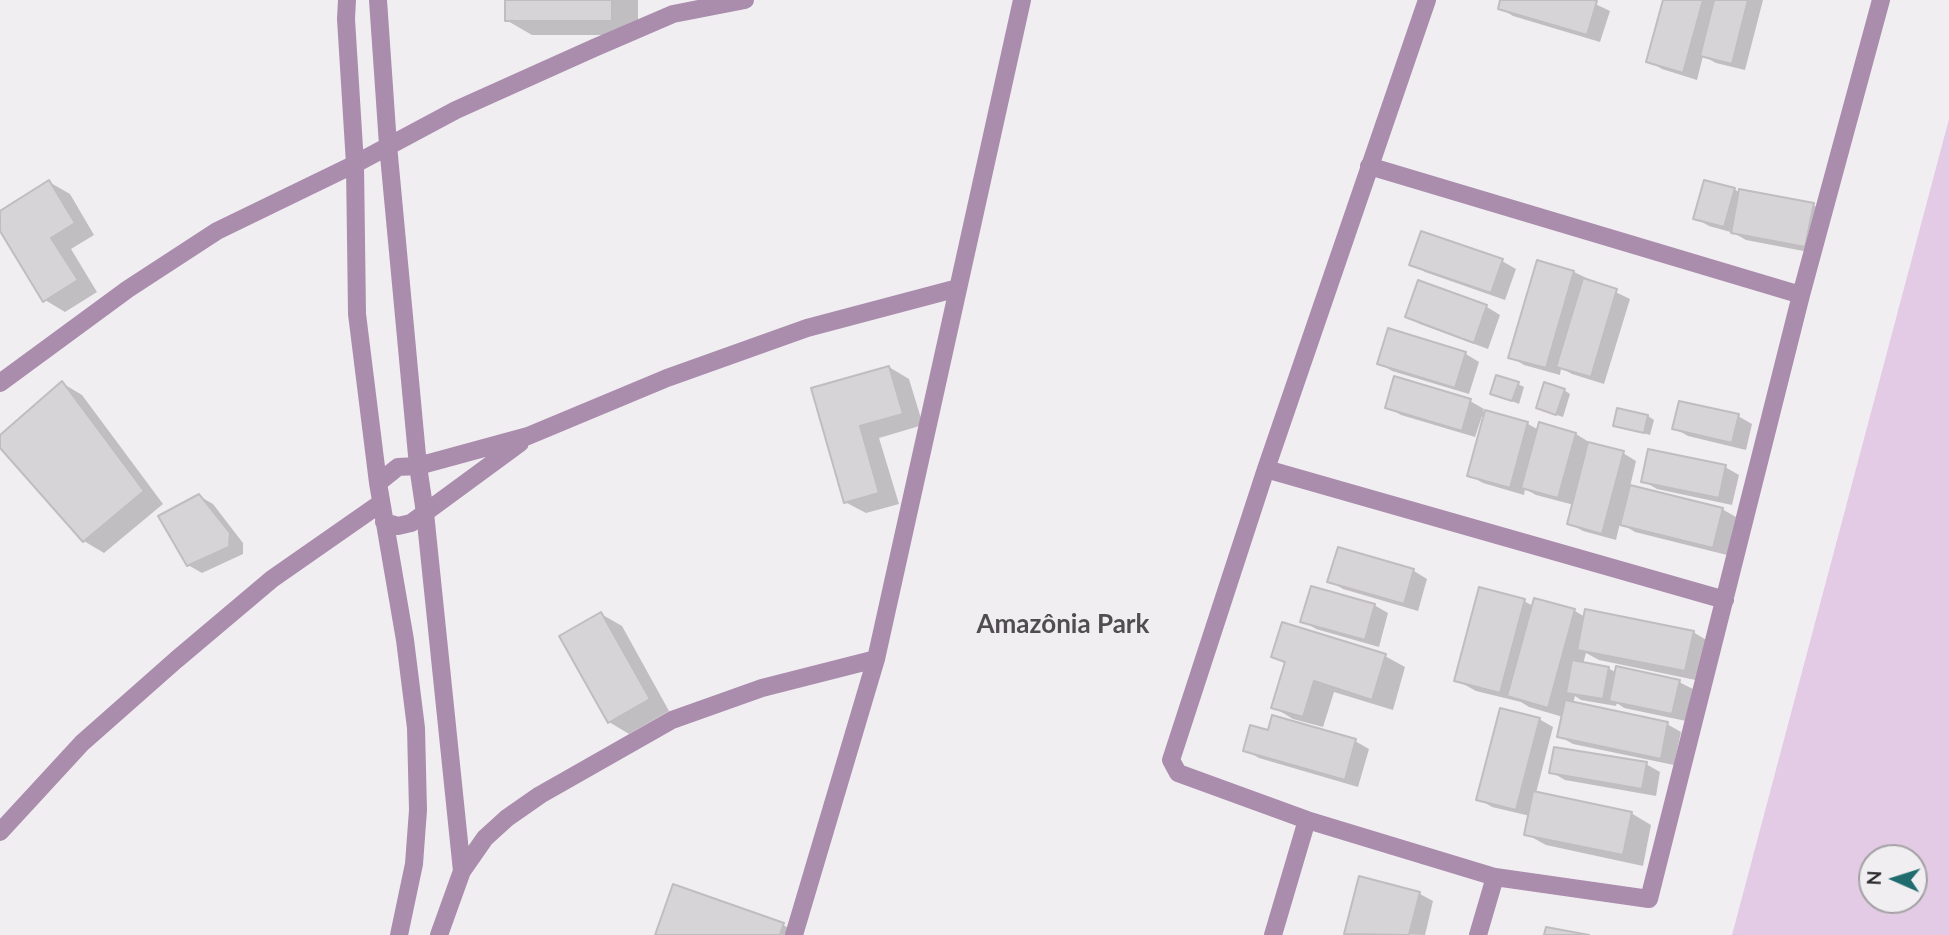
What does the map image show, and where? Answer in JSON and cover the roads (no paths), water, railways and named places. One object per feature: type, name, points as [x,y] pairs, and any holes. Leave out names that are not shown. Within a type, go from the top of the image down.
[{"type":"street","points":[[347,0],[355,164],[358,314],[378,483],[405,640],[416,728],[418,810],[414,864],[399,935]]},
{"type":"street","points":[[378,0],[388,145],[418,466],[462,871]]},
{"type":"street","points":[[0,383],[128,289],[217,231],[355,164],[456,110],[675,7],[745,0]]},
{"type":"street","points":[[794,935],[876,659],[1022,0]]},
{"type":"street","points":[[1427,0],[1266,469],[1171,760],[1178,774],[1307,820],[1495,877],[1649,899],[1801,295],[1881,0]]},
{"type":"street","points":[[1369,166],[1801,295]]},
{"type":"street","points":[[378,483],[398,467],[418,466],[528,436],[667,378],[794,332],[958,288]]},
{"type":"street","points":[[384,522],[405,525],[528,436]]},
{"type":"street","points":[[1266,469],[1725,600]]},
{"type":"street","points":[[0,832],[82,743],[176,660],[272,579],[381,503]]},
{"type":"street","points":[[439,935],[462,871],[485,838],[507,818],[583,769],[672,720],[762,688],[876,659]]},
{"type":"street","points":[[1273,935],[1307,820]]},
{"type":"street","points":[[1478,935],[1495,877]]},
{"type":"district","name":"Amazônia Park","points":[[1063,625]]}]
